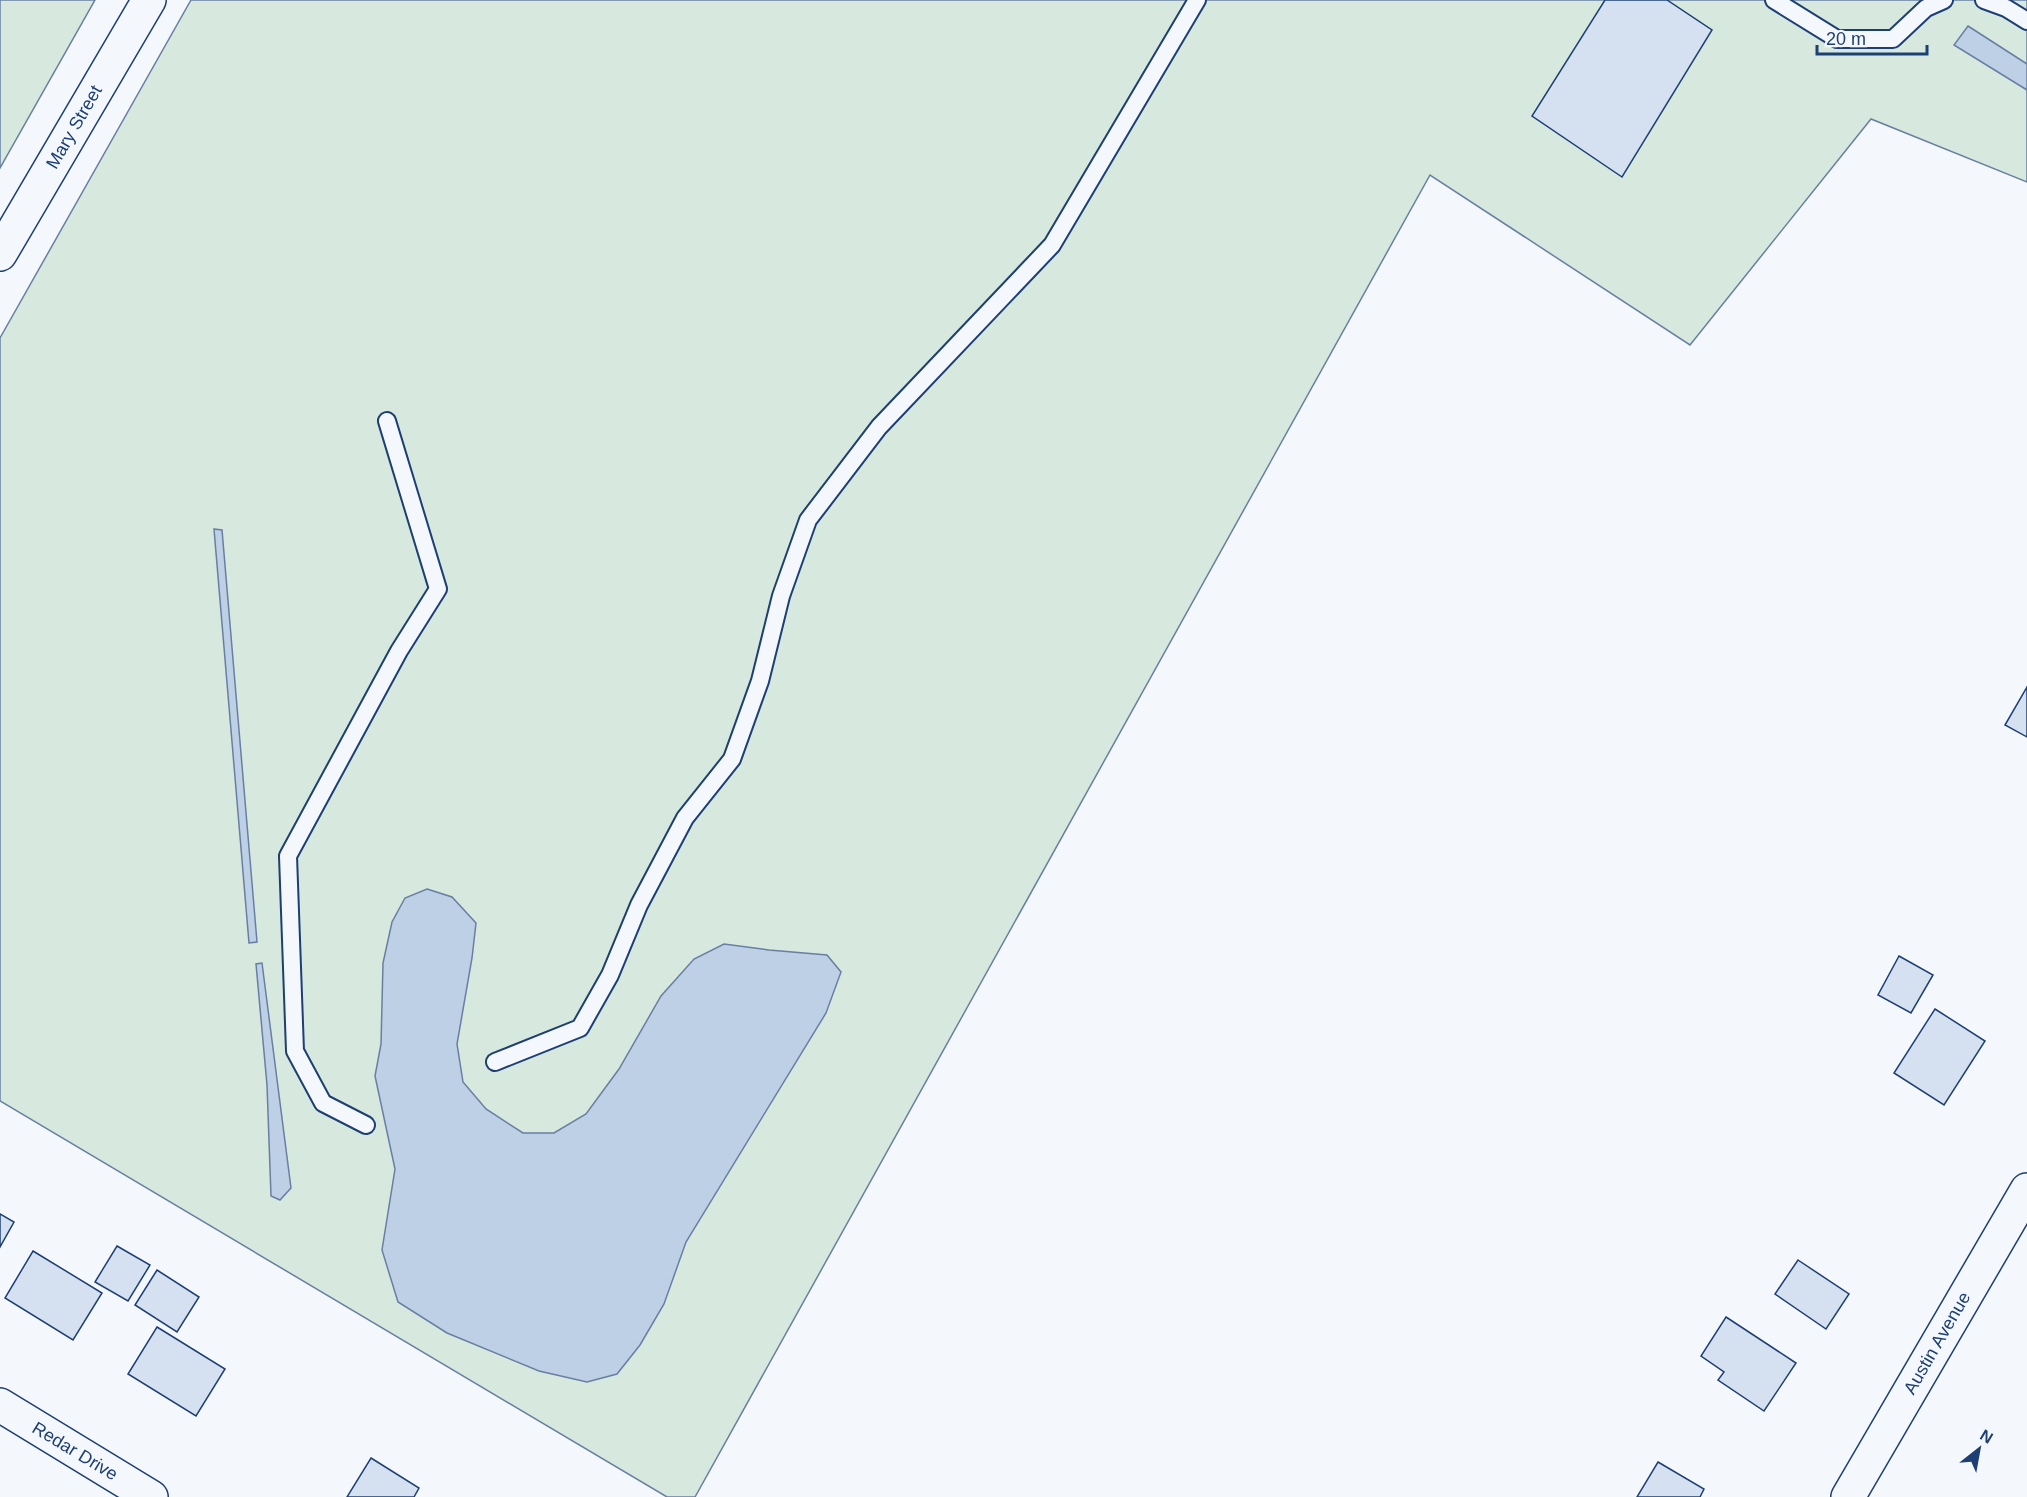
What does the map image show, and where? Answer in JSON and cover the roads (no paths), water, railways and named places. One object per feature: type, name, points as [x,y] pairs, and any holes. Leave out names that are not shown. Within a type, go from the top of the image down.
[{"type":"street","name":"Mary Street","points":[[0,254],[148,0]]},
{"type":"street","name":"Austin Avenue","points":[[1848,1497],[2027,1190]]},
{"type":"street","name":"Redar Drive","points":[[0,1405],[151,1497]]},
{"type":"lane","points":[[495,1062],[580,1028],[610,975],[639,905],[685,818],[732,759],[760,681],[781,596],[808,520],[879,427],[1052,245],[1197,0]]},
{"type":"lane","points":[[1774,0],[1837,39],[1893,39],[1926,8],[1944,0]]},
{"type":"lane","points":[[1984,0],[2006,8],[2027,21]]},
{"type":"lane","points":[[366,1125],[323,1102],[295,1052],[288,856],[399,651],[438,589],[387,421]]},
{"type":"water","points":[[1968,26],[2027,64],[2027,90],[1954,45]]},
{"type":"water","points":[[214,529],[222,530],[257,942],[249,943]]},
{"type":"water","points":[[427,889],[452,897],[476,923],[457,1044],[463,1082],[486,1109],[523,1133],[554,1133],[586,1114],[619,1069],[661,996],[694,959],[724,944],[827,955],[841,972],[826,1013],[686,1242],[664,1304],[640,1345],[617,1374],[587,1382],[539,1371],[447,1333],[398,1302],[382,1250],[395,1169],[375,1076],[381,1044],[383,963],[392,922],[405,898]]},
{"type":"water","points":[[262,963],[291,1188],[280,1200],[271,1196],[267,1085],[256,964]]}]
